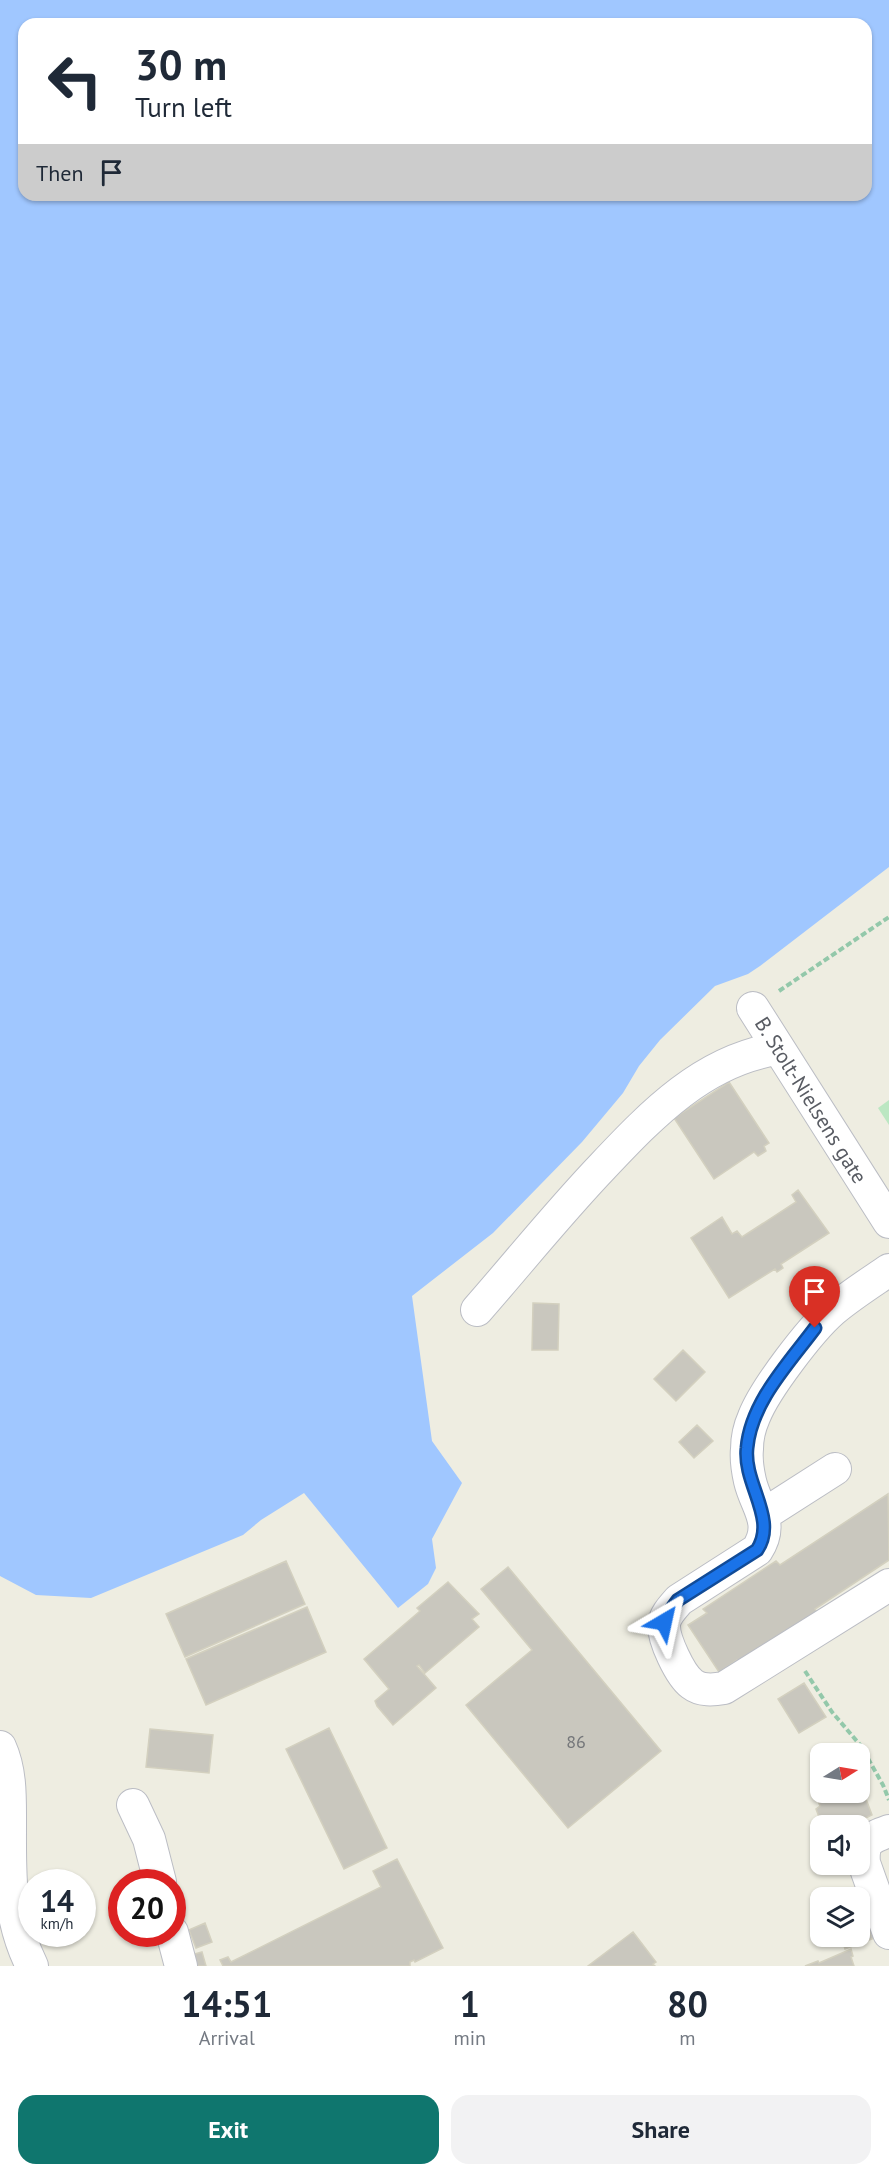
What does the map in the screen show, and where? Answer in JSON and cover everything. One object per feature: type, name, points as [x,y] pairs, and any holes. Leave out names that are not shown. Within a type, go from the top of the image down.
[{"type":"street","name":"B. Stolt-Nielsens gate","points":[[753,1008],[889,1222]]},
{"type":"street","points":[[477,1310],[582,1188],[661,1106],[724,1065],[753,1052],[777,1049]]},
{"type":"street","points":[[889,1270],[849,1298],[815,1328],[774,1383],[754,1417],[747,1449],[750,1481],[763,1515],[765,1531],[763,1541],[757,1550],[678,1600],[664,1622],[664,1638],[692,1684],[708,1690],[724,1688],[889,1585]]},
{"type":"street","points":[[763,1515],[835,1469]]},
{"type":"street","points":[[0,1747],[10,1787],[10,1884],[14,1913],[18,1935],[32,1966]]},
{"type":"street","points":[[133,1805],[149,1839],[157,1869]]},
{"type":"street","points":[[889,1831],[867,1842],[863,1851],[864,1863],[889,1933]]},
{"type":"street","points":[[176,1947],[181,1966]]},
{"type":"path","points":[[753,1008],[889,917]]},
{"type":"path","points":[[790,1648],[832,1712],[861,1746],[883,1785],[889,1801]]},
{"type":"green space","points":[[889,1100],[889,1125],[878,1108]]},
{"type":"water","points":[[0,0],[889,0],[889,867],[760,966],[748,974],[715,986],[660,1040],[639,1066],[623,1093],[582,1142],[493,1233],[412,1296],[432,1441],[462,1483],[432,1539],[436,1568],[428,1584],[398,1608],[304,1493],[261,1520],[243,1535],[91,1598],[36,1595],[0,1576]]},
{"type":"building","points":[[729,1082],[769,1143],[764,1146],[766,1151],[758,1156],[754,1152],[714,1179],[674,1118]]},
{"type":"building","points":[[798,1190],[829,1233],[781,1264],[783,1268],[777,1272],[775,1269],[729,1298],[691,1238],[722,1217],[732,1234],[737,1231],[742,1237],[796,1202],[792,1195]]},
{"type":"building","points":[[533,1303],[559,1304],[558,1350],[532,1350]]},
{"type":"building","points":[[683,1350],[705,1372],[676,1401],[654,1379]]},
{"type":"building","points":[[697,1425],[713,1441],[694,1458],[679,1442]]},
{"type":"building","points":[[888,1494],[889,1560],[815,1609],[818,1613],[740,1664],[737,1660],[719,1672],[688,1625],[707,1613],[703,1609],[776,1561],[780,1565]]},
{"type":"building","points":[[286,1561],[305,1604],[185,1657],[166,1614]]},
{"type":"building","points":[[508,1567],[661,1751],[568,1828],[466,1705],[532,1650],[481,1589]]},
{"type":"building","points":[[448,1582],[479,1614],[472,1619],[479,1627],[425,1673],[419,1665],[417,1666],[436,1688],[393,1725],[375,1701],[389,1689],[364,1659],[420,1611],[417,1608]]},
{"type":"building","points":[[307,1607],[326,1652],[206,1705],[186,1659]]},
{"type":"building","points":[[804,1683],[826,1717],[799,1733],[778,1699]]},
{"type":"building","points":[[329,1728],[387,1848],[344,1869],[286,1749]]},
{"type":"building","points":[[150,1729],[213,1735],[209,1773],[146,1767]]},
{"type":"building","points":[[819,1803],[868,1803],[872,1815],[818,1815],[816,1809],[820,1806]]},
{"type":"building","points":[[397,1859],[443,1948],[415,1962],[414,1960],[410,1962],[410,1966],[223,1966],[220,1960],[228,1957],[231,1962],[381,1887],[373,1871]]},
{"type":"building","points":[[870,1920],[877,1937],[870,1940]]},
{"type":"building","points":[[205,1923],[212,1942],[196,1948],[189,1930]]},
{"type":"building","points":[[633,1932],[656,1962],[653,1964],[655,1966],[588,1966]]},
{"type":"building","points":[[851,1949],[854,1966],[805,1966],[818,1961],[819,1963]]},
{"type":"building","points":[[202,1952],[206,1966],[194,1966],[191,1955]]},
{"type":"route","points":[[664,1622],[678,1600],[757,1550],[763,1541],[765,1531],[763,1515],[750,1481],[747,1449],[754,1417],[774,1383],[815,1328]]}]
